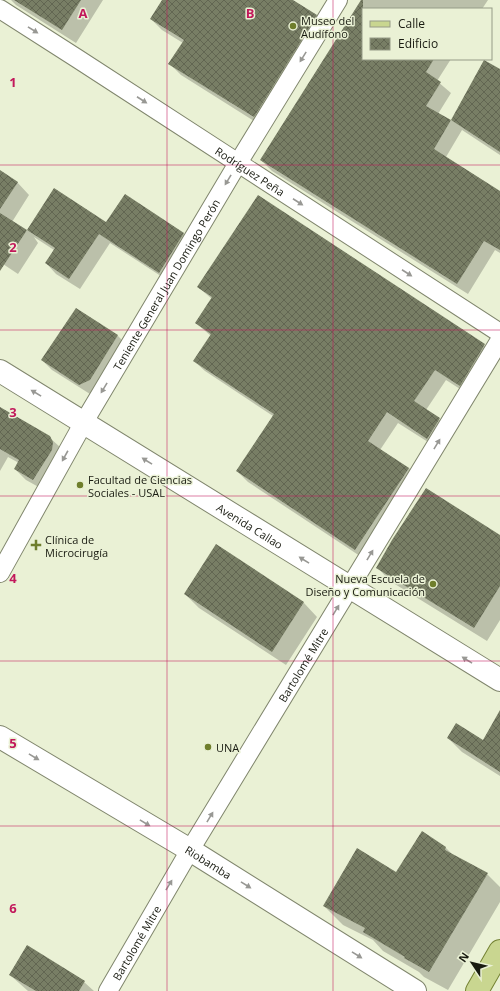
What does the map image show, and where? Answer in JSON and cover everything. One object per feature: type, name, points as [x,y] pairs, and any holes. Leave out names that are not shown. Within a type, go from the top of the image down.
[{"type":"main road","name":"Avenida Callao","points":[[0,371],[500,680]]},
{"type":"main road","name":"Riobamba","points":[[0,737],[190,850],[415,991]]},
{"type":"main road","points":[[477,991],[500,951]]},
{"type":"street","name":"Teniente General Juan Domingo Perón","points":[[0,573],[84,422],[238,163],[338,0]]},
{"type":"street","name":"Rodríguez Peña","points":[[0,9],[500,333]]},
{"type":"street","name":"Bartolomé Mitre","points":[[108,991],[190,850],[500,340]]},
{"type":"building","points":[[14,0],[81,0],[62,30]]},
{"type":"building","points":[[162,0],[293,0],[317,15],[254,117],[168,64],[184,40],[150,19]]},
{"type":"building","points":[[361,0],[363,0],[362,60],[433,60],[426,72],[441,82],[426,106],[451,120],[434,149],[500,191],[500,250],[484,241],[457,284],[260,160]]},
{"type":"building","points":[[484,60],[500,69],[500,152],[451,120]]},
{"type":"building","points":[[0,170],[18,182],[0,209]]},
{"type":"building","points":[[54,188],[106,222],[125,194],[184,233],[159,273],[99,234],[69,279],[45,263],[55,248],[27,230]]},
{"type":"building","points":[[258,195],[485,344],[460,386],[435,370],[414,401],[440,418],[427,439],[387,412],[368,441],[409,468],[355,550],[236,471],[274,414],[193,361],[211,334],[195,323],[212,297],[197,287]]},
{"type":"building","points":[[0,213],[27,230],[0,271]]},
{"type":"building","points":[[76,308],[118,335],[90,380],[79,385],[41,360]]},
{"type":"building","points":[[0,407],[50,436],[53,442],[52,450],[33,480],[14,469],[19,460],[0,449]]},
{"type":"building","points":[[426,488],[500,535],[500,586],[474,628],[376,568],[392,540]]},
{"type":"building","points":[[216,544],[304,602],[272,652],[184,594]]},
{"type":"building","points":[[500,710],[500,772],[447,738],[456,723],[483,740]]},
{"type":"building","points":[[422,831],[446,847],[445,850],[488,873],[429,972],[363,932],[365,928],[323,906],[357,848],[396,872]]},
{"type":"building","points":[[27,945],[85,981],[79,991],[36,991],[9,975]]},
{"type":"place","name":"Museo del Audífono","points":[[293,26]]},
{"type":"place","name":"Facultad de Ciencias Sociales - USAL","points":[[80,485]]},
{"type":"place","name":"Clínica de Microcirugía","points":[[36,545]]},
{"type":"place","name":"Nueva Escuela de Diseño y Comunicación","points":[[433,584]]},
{"type":"place","name":"UNA","points":[[208,747]]}]
